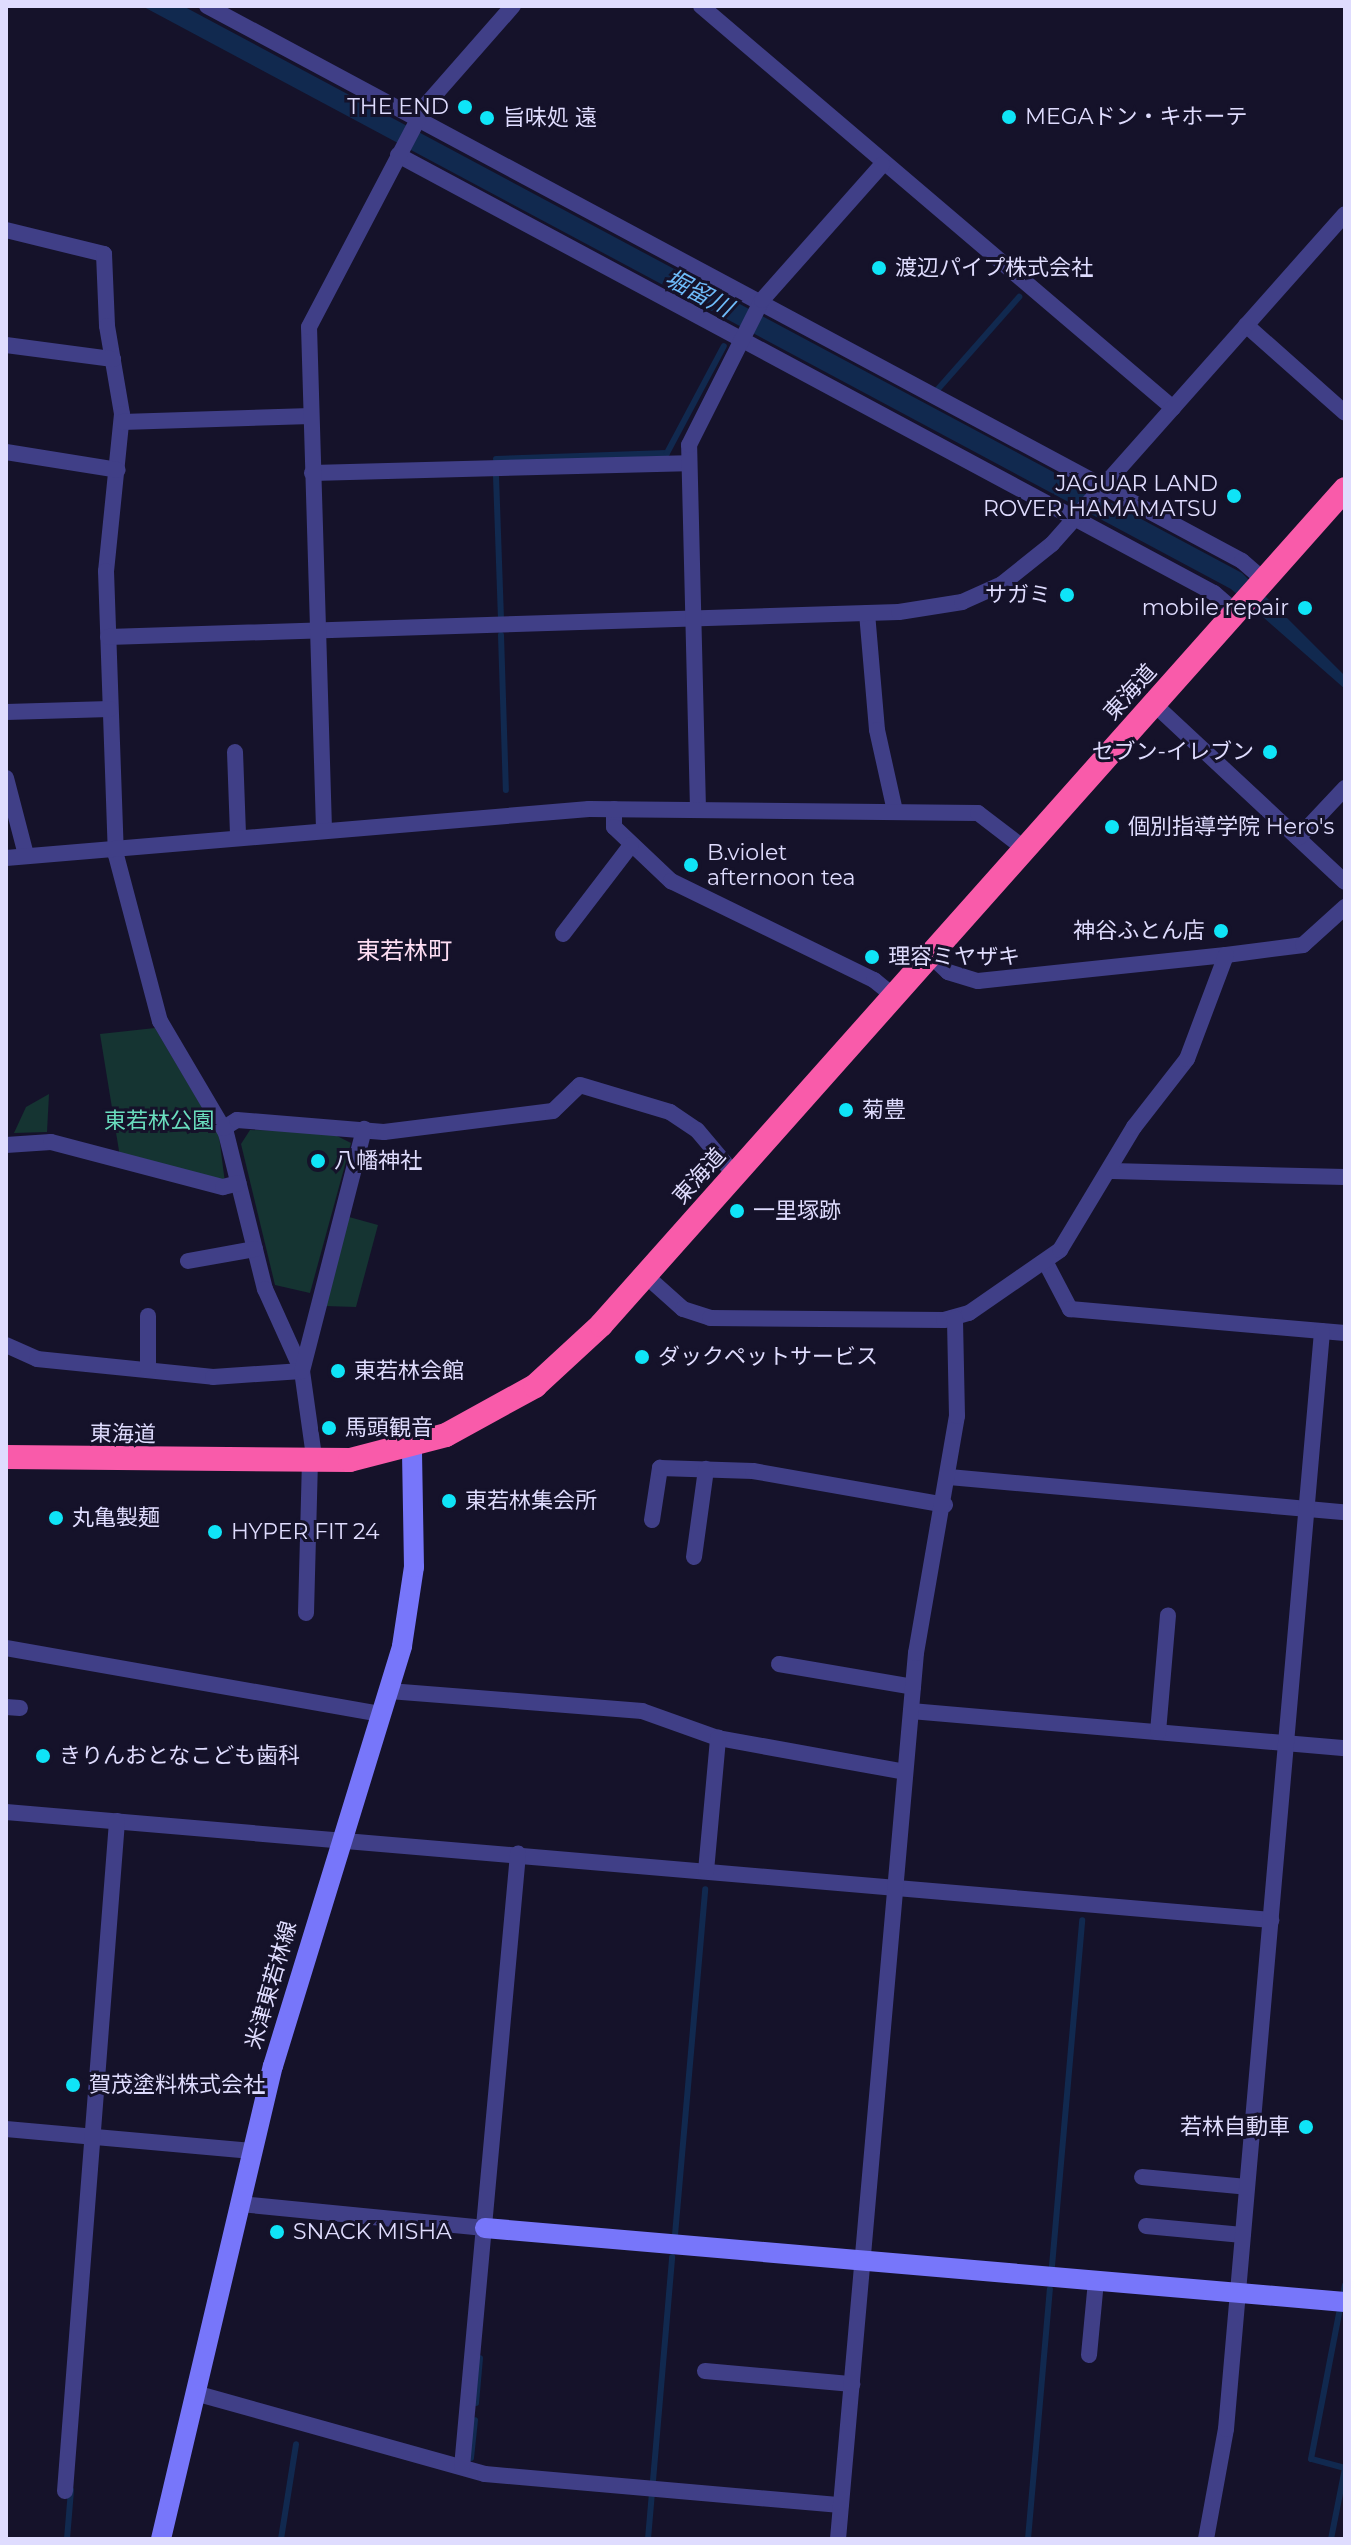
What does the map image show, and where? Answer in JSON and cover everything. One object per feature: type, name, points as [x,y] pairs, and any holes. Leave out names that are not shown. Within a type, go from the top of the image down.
[{"type":"highway","name":"東海道","points":[[6,1457],[312,1464],[412,1447],[535,1386],[645,1275],[1345,489]]},
{"type":"main road","name":"米津東若林線","points":[[161,2539],[252,2151],[338,1838],[389,1691],[412,1587],[412,1447]]},
{"type":"main road","points":[[485,2228],[1345,2302]]},
{"type":"street","points":[[207,6],[416,122],[1242,561],[1250,595],[1214,593],[1077,515],[399,153]]},
{"type":"street","points":[[324,829],[312,473],[312,316],[416,122],[513,6]]},
{"type":"street","points":[[701,6],[882,165],[1173,408]]},
{"type":"street","points":[[698,809],[686,463],[697,422],[759,305],[882,165]]},
{"type":"street","points":[[108,637],[942,608],[982,594],[1036,559],[1345,214]]},
{"type":"street","points":[[6,230],[104,254],[122,422],[106,555],[115,845],[160,1021],[224,1128],[255,1249],[302,1371],[312,1464],[306,1613]]},
{"type":"street","points":[[1246,325],[1345,413]]},
{"type":"street","points":[[6,345],[113,359]]},
{"type":"street","points":[[122,422],[311,416]]},
{"type":"street","points":[[6,452],[118,470]]},
{"type":"street","points":[[312,473],[686,463]]},
{"type":"street","points":[[867,613],[877,730],[895,811]]},
{"type":"street","points":[[1154,704],[1345,882]]},
{"type":"street","points":[[6,712],[110,709]]},
{"type":"street","points":[[235,752],[238,835]]},
{"type":"street","points":[[6,778],[26,855]]},
{"type":"street","points":[[1298,838],[1345,788]]},
{"type":"street","points":[[6,858],[238,835],[614,809],[978,813],[1025,849]]},
{"type":"street","points":[[614,809],[614,827],[687,891],[874,980],[894,996]]},
{"type":"street","points":[[563,934],[631,845]]},
{"type":"street","points":[[930,955],[948,972],[978,981],[1226,955],[1303,945],[1345,907]]},
{"type":"street","points":[[645,1275],[683,1309],[710,1318],[955,1318],[1047,1265],[1204,1028],[1226,955]]},
{"type":"street","points":[[224,1128],[237,1120],[364,1129],[553,1111],[580,1085],[670,1112],[697,1130],[735,1175]]},
{"type":"street","points":[[302,1371],[364,1129]]},
{"type":"street","points":[[6,1145],[51,1142],[209,1184],[239,1183]]},
{"type":"street","points":[[1112,1171],[1345,1177]]},
{"type":"street","points":[[188,1261],[255,1249]]},
{"type":"street","points":[[1047,1265],[1070,1309],[1345,1333]]},
{"type":"street","points":[[148,1316],[148,1370]]},
{"type":"street","points":[[838,2539],[913,1687],[945,1505],[958,1406],[955,1318]]},
{"type":"street","points":[[1206,2539],[1226,2429],[1322,1331]]},
{"type":"street","points":[[6,1345],[37,1359],[224,1377],[302,1371]]},
{"type":"street","points":[[652,1520],[660,1468],[706,1469],[945,1505]]},
{"type":"street","points":[[694,1557],[706,1469]]},
{"type":"street","points":[[949,1477],[1345,1512]]},
{"type":"street","points":[[1158,1732],[1168,1615]]},
{"type":"street","points":[[6,1648],[381,1714]]},
{"type":"street","points":[[779,1664],[913,1687]]},
{"type":"street","points":[[389,1691],[642,1711],[718,1738],[905,1772]]},
{"type":"street","points":[[911,1711],[1345,1748]]},
{"type":"street","points":[[706,1871],[718,1738]]},
{"type":"street","points":[[6,1812],[1271,1920]]},
{"type":"street","points":[[65,2491],[117,1821]]},
{"type":"street","points":[[462,2467],[518,1854]]},
{"type":"street","points":[[6,2129],[252,2151]]},
{"type":"street","points":[[1142,2177],[1247,2187]]},
{"type":"street","points":[[240,2204],[485,2228]]},
{"type":"street","points":[[1146,2226],[1243,2235]]},
{"type":"street","points":[[1089,2355],[1096,2281]]},
{"type":"street","points":[[705,2371],[852,2384]]},
{"type":"street","points":[[195,2393],[462,2467],[642,2488],[841,2505]]},
{"type":"green space","name":"東若林公園","points":[[155,1028],[219,1136],[225,1183],[120,1157],[100,1034]]},
{"type":"green space","points":[[49,1094],[47,1132],[14,1133],[26,1107]]},
{"type":"green space","points":[[250,1130],[329,1132],[351,1143],[310,1293],[275,1285],[241,1144]]},
{"type":"green space","points":[[349,1217],[378,1225],[356,1307],[325,1306]]},
{"type":"water","name":"堀留川","points":[[142,6],[183,6],[1242,573],[1345,676],[1345,689],[1231,589]]},
{"type":"waterway","points":[[938,389],[1019,297]]},
{"type":"waterway","points":[[496,459],[667,453],[724,346]]},
{"type":"waterway","points":[[496,476],[501,616]]},
{"type":"waterway","points":[[501,635],[506,790]]},
{"type":"waterway","points":[[675,2235],[705,1889]]},
{"type":"waterway","points":[[1052,2266],[1082,1920]]},
{"type":"waterway","points":[[648,2539],[672,2257]]},
{"type":"waterway","points":[[1344,2291],[1345,2285]]},
{"type":"waterway","points":[[1028,2539],[1050,2289]]},
{"type":"waterway","points":[[1331,2539],[1345,2468],[1311,2459],[1339,2313]]},
{"type":"waterway","points":[[476,2403],[480,2358]]},
{"type":"waterway","points":[[471,2458],[475,2420]]},
{"type":"waterway","points":[[281,2539],[296,2444]]},
{"type":"waterway","points":[[67,2539],[71,2490]]},
{"type":"place","name":"THE END","points":[[465,107]]},
{"type":"place","name":"MEGAドン・キホーテ","points":[[1009,117]]},
{"type":"place","name":"旨味処 遠","points":[[487,118]]},
{"type":"place","name":"渡辺パイプ株式会社","points":[[879,268]]},
{"type":"place","name":"JAGUAR LAND ROVER HAMAMATSU","points":[[1234,496]]},
{"type":"place","name":"サガミ","points":[[1067,595]]},
{"type":"place","name":"mobile repair","points":[[1305,608]]},
{"type":"place","name":"セブン-イレブン","points":[[1270,752]]},
{"type":"place","name":"個別指導学院 Hero's","points":[[1112,827]]},
{"type":"place","name":"B.violet afternoon tea","points":[[691,865]]},
{"type":"place","name":"神谷ふとん店","points":[[1221,931]]},
{"type":"place","name":"理容ミヤザキ","points":[[872,957]]},
{"type":"place","name":"菊豊","points":[[846,1110]]},
{"type":"place","name":"八幡神社","points":[[318,1161]]},
{"type":"place","name":"一里塚跡","points":[[737,1211]]},
{"type":"place","name":"ダックペットサービス","points":[[642,1357]]},
{"type":"place","name":"東若林会館","points":[[338,1371]]},
{"type":"place","name":"馬頭観音","points":[[329,1428]]},
{"type":"place","name":"東若林集会所","points":[[449,1501]]},
{"type":"place","name":"丸亀製麺","points":[[56,1518]]},
{"type":"place","name":"HYPER FIT 24","points":[[215,1532]]},
{"type":"place","name":"きりんおとなこども歯科","points":[[43,1756]]},
{"type":"place","name":"賀茂塗料株式会社","points":[[73,2085]]},
{"type":"place","name":"若林自動車","points":[[1306,2127]]},
{"type":"place","name":"SNACK MISHA","points":[[277,2232]]},
{"type":"district","name":"東若林町","points":[[404,951]]}]
